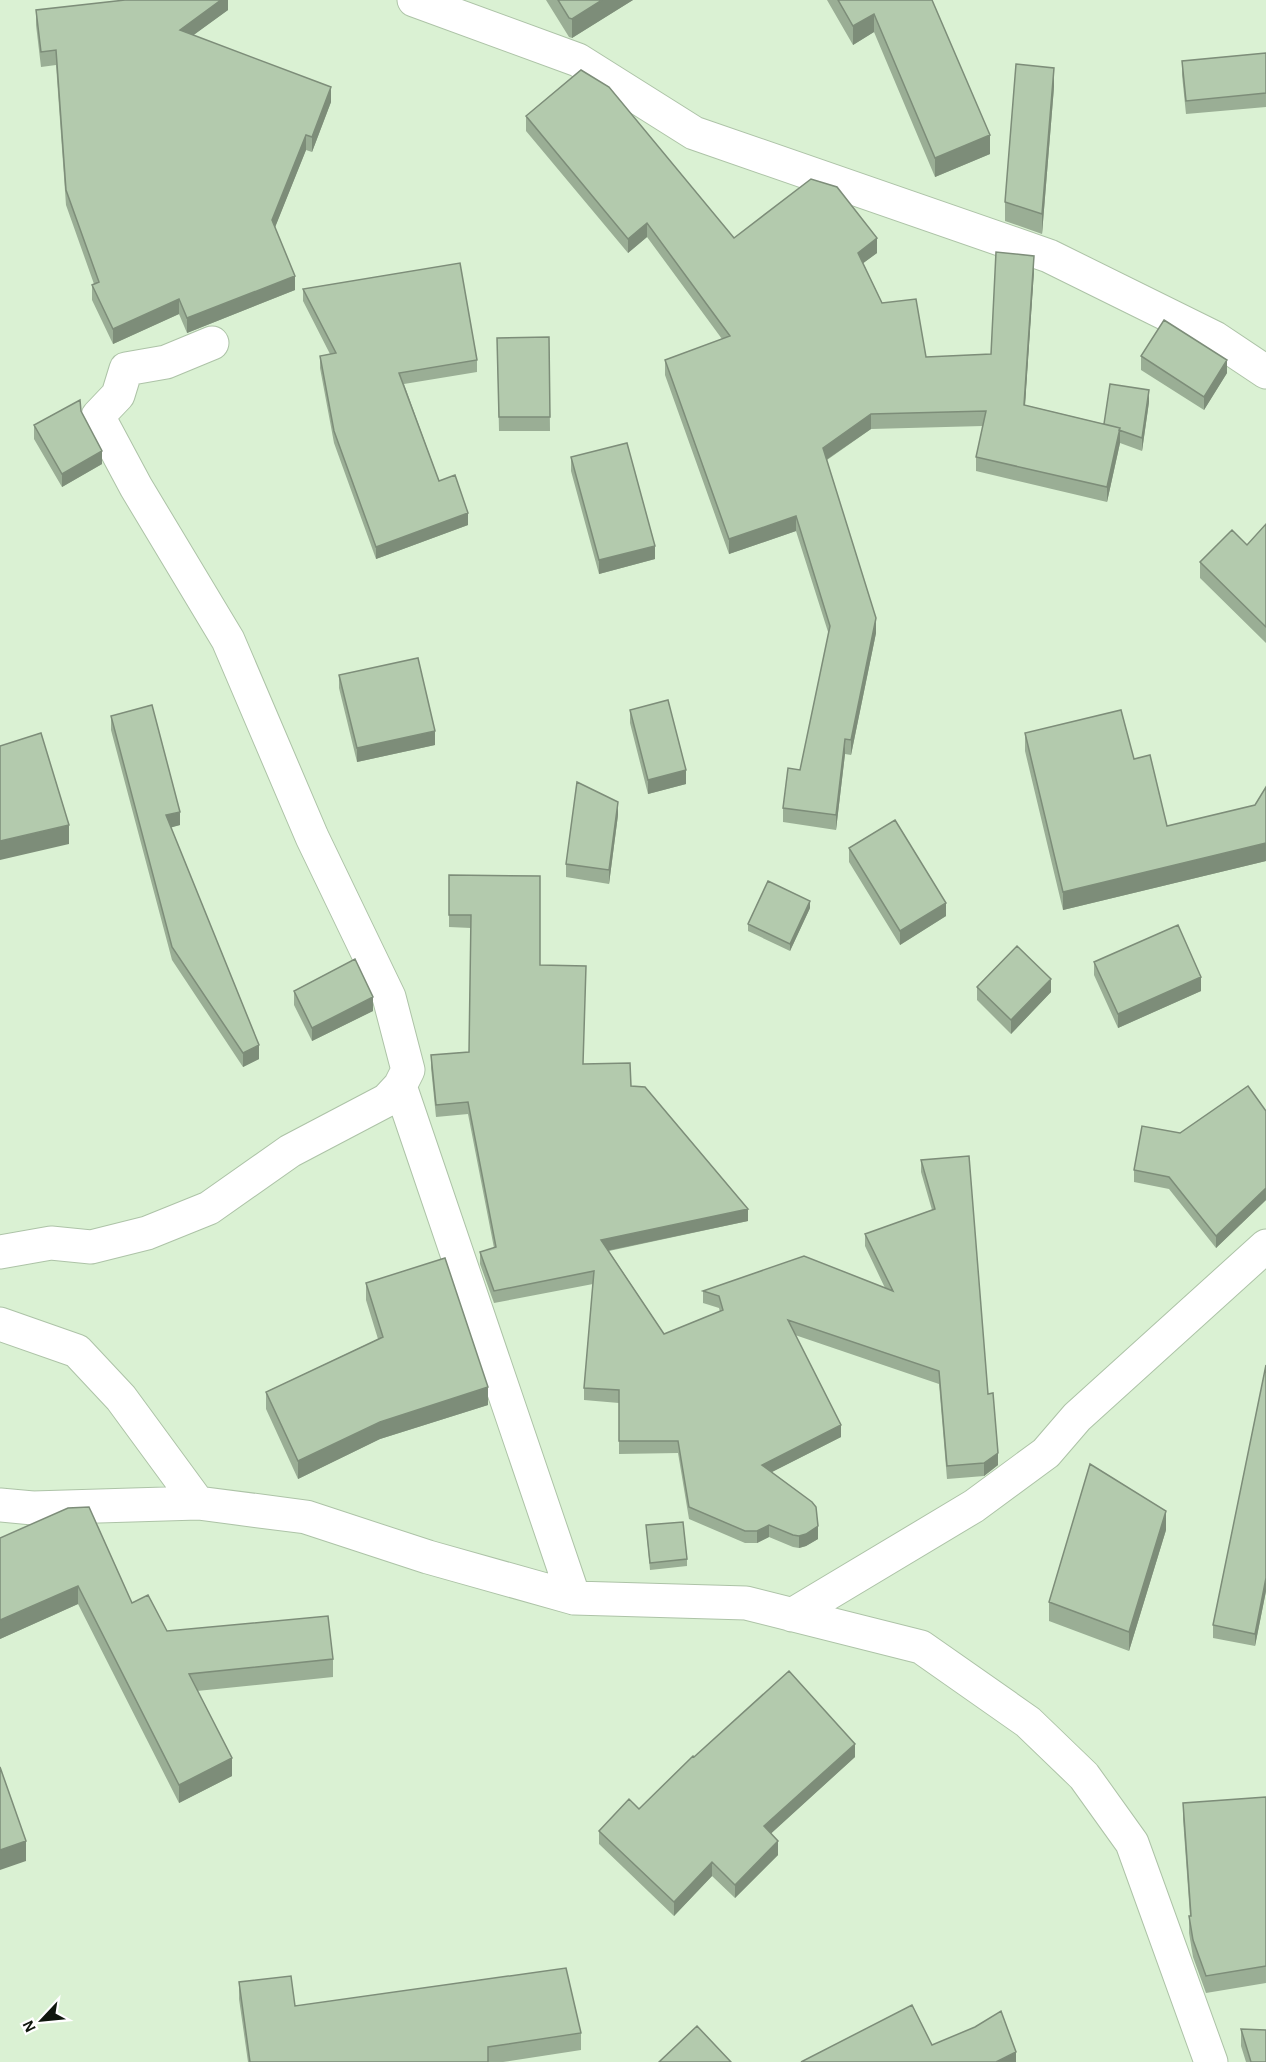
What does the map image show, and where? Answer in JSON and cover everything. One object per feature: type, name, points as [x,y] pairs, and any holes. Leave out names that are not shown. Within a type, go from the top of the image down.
[{"type":"street","points":[[414,0],[578,60],[694,133],[1049,256],[1215,338],[1266,372]]},
{"type":"street","points":[[0,1252],[51,1243],[91,1247],[147,1233],[209,1208],[290,1151],[387,1100],[400,1086],[408,1070],[389,997],[312,837],[228,640],[136,487],[98,416],[118,395],[126,369],[166,362],[212,343]]},
{"type":"street","points":[[400,1086],[574,1598]]},
{"type":"street","points":[[792,1615],[974,1506],[1046,1453],[1077,1417],[1266,1246]]},
{"type":"street","points":[[0,1324],[77,1351],[121,1398],[198,1503]]},
{"type":"street","points":[[0,1505],[33,1508],[198,1503],[306,1517],[428,1557],[574,1598],[746,1603],[921,1647],[1028,1722],[1084,1776],[1132,1843],[1211,2062]]},
{"type":"building","points":[[125,0],[221,0],[180,30],[331,87],[312,137],[306,135],[272,220],[295,276],[187,318],[179,299],[113,329],[92,285],[99,282],[66,190],[56,50],[41,52],[36,10]]},
{"type":"building","points":[[558,0],[602,0],[572,19],[569,18]]},
{"type":"building","points":[[838,0],[932,0],[990,135],[935,158],[874,14],[853,26]]},
{"type":"building","points":[[1266,53],[1266,93],[1186,101],[1182,61]]},
{"type":"building","points":[[1016,64],[1054,68],[1042,214],[1005,202]]},
{"type":"building","points":[[581,70],[609,87],[734,238],[811,179],[837,187],[877,238],[858,253],[882,303],[916,299],[926,357],[991,354],[996,252],[1034,256],[1024,405],[1120,428],[1107,487],[976,457],[986,411],[871,414],[823,448],[876,618],[851,740],[845,739],[836,815],[783,808],[788,768],[800,770],[830,626],[796,516],[729,539],[665,360],[730,336],[647,223],[628,239],[526,116]]},
{"type":"building","points":[[460,263],[477,360],[399,373],[439,481],[455,475],[468,513],[376,547],[334,431],[320,356],[336,353],[303,289]]},
{"type":"building","points":[[1164,320],[1227,360],[1204,397],[1141,356]]},
{"type":"building","points":[[549,337],[550,417],[499,417],[497,338]]},
{"type":"building","points":[[1110,384],[1149,390],[1142,438],[1104,424]]},
{"type":"building","points":[[80,400],[81,411],[102,451],[62,474],[34,425]]},
{"type":"building","points":[[627,443],[655,546],[599,560],[571,457]]},
{"type":"building","points":[[1266,524],[1266,627],[1200,562],[1232,530],[1247,545]]},
{"type":"building","points":[[418,658],[435,731],[357,748],[339,675]]},
{"type":"building","points":[[668,700],[686,770],[648,780],[630,710]]},
{"type":"building","points":[[152,705],[180,812],[166,815],[259,1045],[243,1053],[172,947],[111,716]]},
{"type":"building","points":[[1121,710],[1134,759],[1150,755],[1167,826],[1255,805],[1266,787],[1266,843],[1063,892],[1025,733]]},
{"type":"building","points":[[41,733],[69,825],[0,841],[0,746]]},
{"type":"building","points":[[577,782],[618,802],[609,870],[566,864]]},
{"type":"building","points":[[895,820],[946,903],[900,931],[849,848]]},
{"type":"building","points":[[449,875],[540,876],[540,965],[586,966],[583,1064],[630,1063],[631,1086],[645,1087],[748,1209],[601,1240],[664,1334],[723,1310],[719,1296],[703,1291],[804,1256],[893,1291],[865,1234],[935,1209],[921,1160],[969,1156],[988,1394],[993,1393],[998,1453],[984,1463],[947,1466],[939,1371],[788,1320],[841,1425],[762,1465],[812,1502],[816,1507],[818,1526],[799,1536],[769,1525],[757,1531],[745,1531],[689,1507],[678,1441],[619,1441],[619,1390],[584,1388],[594,1271],[494,1291],[480,1252],[496,1247],[468,1102],[436,1105],[431,1055],[469,1052],[471,915],[449,915]]},
{"type":"building","points":[[768,881],[810,901],[790,944],[748,924]]},
{"type":"building","points":[[1178,925],[1201,977],[1118,1014],[1094,962]]},
{"type":"building","points":[[1017,946],[1051,979],[1011,1020],[977,987]]},
{"type":"building","points":[[355,959],[373,997],[312,1028],[294,991]]},
{"type":"building","points":[[1248,1086],[1266,1111],[1266,1188],[1216,1236],[1169,1177],[1134,1170],[1142,1126],[1180,1133]]},
{"type":"building","points":[[445,1258],[488,1387],[380,1422],[298,1461],[266,1392],[383,1337],[366,1283]]},
{"type":"building","points":[[1266,1365],[1266,1578],[1255,1634],[1213,1625]]},
{"type":"building","points":[[1090,1464],[1166,1511],[1129,1632],[1049,1602]]},
{"type":"building","points":[[89,1507],[132,1603],[148,1595],[167,1631],[328,1616],[333,1659],[189,1674],[232,1758],[179,1785],[78,1586],[0,1620],[0,1538],[68,1508]]},
{"type":"building","points":[[683,1522],[687,1559],[650,1563],[646,1525]]},
{"type":"building","points":[[789,1671],[855,1744],[764,1826],[778,1841],[735,1885],[712,1862],[674,1902],[599,1831],[629,1799],[639,1809],[693,1756]]},
{"type":"building","points":[[0,1767],[26,1841],[0,1850]]},
{"type":"building","points":[[1266,1797],[1266,1966],[1206,1976],[1193,1940],[1189,1916],[1191,1916],[1183,1803]]},
{"type":"building","points":[[566,1968],[581,2033],[488,2047],[488,2062],[250,2062],[239,1982],[291,1976],[295,2006]]},
{"type":"building","points":[[912,2005],[932,2045],[975,2027],[1001,2011],[1016,2052],[996,2062],[801,2062]]},
{"type":"building","points":[[697,2026],[731,2062],[659,2062]]},
{"type":"building","points":[[1241,2029],[1266,2030],[1266,2062],[1251,2062]]}]
